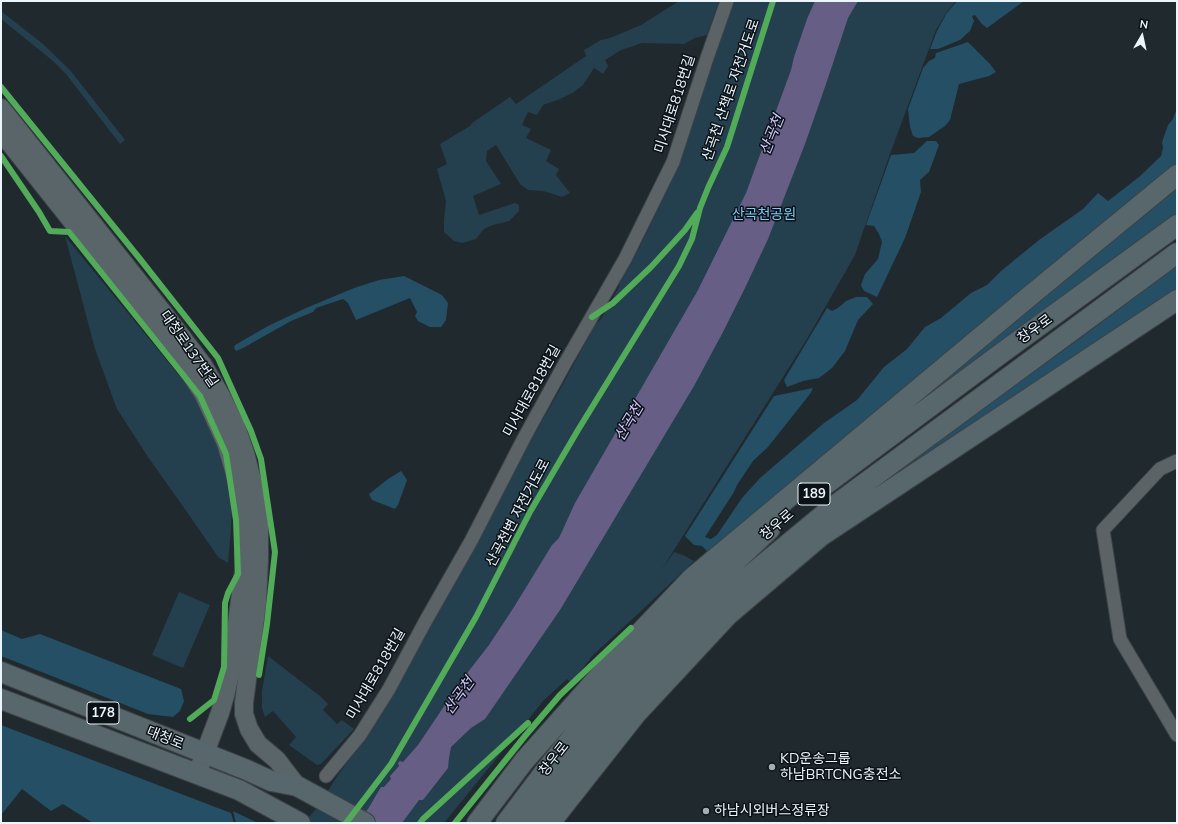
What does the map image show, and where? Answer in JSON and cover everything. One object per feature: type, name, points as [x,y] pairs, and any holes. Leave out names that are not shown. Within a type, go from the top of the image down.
[{"type":"main road","name":"대청로137번길","points":[[1,108],[203,365],[236,426],[254,488],[259,524],[257,603],[244,703],[244,714],[249,729],[258,744],[277,760],[297,786]]},
{"type":"main road","name":"대청로137번길","points":[[1,132],[185,365],[204,395],[226,443],[238,484],[244,526],[244,570],[232,661],[226,692],[197,774]]},
{"type":"main road","points":[[478,823],[524,761],[612,662],[692,578],[1177,175]]},
{"type":"main road","name":"창우로","points":[[506,823],[602,700],[655,642],[721,575],[768,531],[830,480],[1177,225]]},
{"type":"main road","name":"창우로","points":[[528,823],[591,739],[644,678],[742,582],[834,506],[1177,254]]},
{"type":"main road","points":[[550,823],[636,714],[723,621],[821,536],[1177,300]]},
{"type":"main road","name":"대청로","points":[[1,672],[247,770],[271,781],[297,786],[365,823]]},
{"type":"main road","name":"대청로","points":[[1,699],[238,790],[300,823]]},
{"type":"street","name":"미사대로818번길","points":[[326,776],[360,734],[389,688],[471,541],[524,438],[564,365],[625,259],[673,162],[727,1]]},
{"type":"street","points":[[1177,461],[1160,469],[1103,530],[1120,639],[1177,735]]},
{"type":"green space","points":[[679,1],[719,1],[707,35],[695,38],[684,44],[642,43],[621,50],[605,60],[608,66],[603,74],[594,68],[583,85],[574,92],[543,105],[537,115],[528,112],[522,125],[531,129],[526,138],[551,150],[546,161],[559,169],[556,175],[570,193],[562,197],[543,191],[528,190],[520,184],[496,145],[487,151],[486,161],[501,184],[473,196],[479,215],[515,203],[519,205],[519,211],[509,221],[484,229],[476,239],[462,243],[454,241],[444,232],[446,201],[437,169],[447,164],[440,144],[470,126],[472,123],[510,97],[516,104],[586,56],[584,50],[601,40],[610,38],[641,25]]},
{"type":"green space","name":"산곡천공원","points":[[733,1],[956,1],[946,13],[936,30],[890,154],[855,255],[807,339],[662,569],[674,552],[694,561],[593,655],[571,683],[567,679],[544,700],[444,823],[303,823],[317,808],[363,740],[595,325],[601,319],[619,287],[620,282],[640,246],[674,175],[695,117],[715,51]]},
{"type":"green space","points":[[1,11],[43,44],[70,70],[125,140],[120,144],[66,74],[53,61],[1,19]]},
{"type":"green space","points":[[65,236],[204,406],[233,486],[228,563],[218,557],[148,457],[117,409],[95,349]]},
{"type":"green space","points":[[179,592],[210,605],[183,668],[152,655]]},
{"type":"green space","points":[[268,656],[320,696],[328,704],[323,710],[337,724],[342,720],[354,729],[321,764],[317,765],[289,745],[296,737],[273,711],[265,717],[262,708],[262,691]]},
{"type":"shaded area","points":[[957,1],[1024,1],[987,28],[975,15],[972,16],[974,21],[970,31],[960,40],[938,49],[930,49],[946,14]]},
{"type":"shaded area","points":[[968,42],[996,72],[989,76],[959,84],[950,120],[945,126],[929,137],[918,138],[913,136],[910,127],[908,109],[923,68],[929,61],[935,58],[936,53]]},
{"type":"shaded area","points":[[1177,108],[1177,165],[709,553],[702,546],[694,545],[685,536],[774,396],[813,388],[810,394],[768,447],[753,461],[705,537],[711,539],[717,535],[742,498],[760,478],[824,423],[857,400],[884,367],[907,349],[925,327],[941,318],[971,293],[987,285],[1001,271],[1039,240],[1083,209],[1098,193],[1108,201],[1139,177],[1161,156],[1163,148],[1162,142],[1168,125],[1173,119]]},
{"type":"shaded area","points":[[927,141],[936,141],[939,145],[929,172],[920,180],[921,192],[905,238],[877,297],[864,291],[861,285],[865,274],[878,259],[882,242],[874,226],[866,225],[891,155],[914,153]]},
{"type":"shaded area","points":[[1177,184],[1177,214],[938,389],[935,388]]},
{"type":"shaded area","points":[[1177,266],[1177,293],[895,476],[894,473]]},
{"type":"shaded area","points":[[404,276],[442,295],[448,303],[446,320],[441,327],[430,327],[418,321],[415,316],[417,312],[410,298],[356,320],[348,303],[343,299],[316,308],[313,312],[291,321],[243,348],[236,351],[234,348],[235,345],[268,326],[306,308],[354,288],[379,280]]},
{"type":"shaded area","points":[[856,297],[867,297],[873,304],[858,320],[845,351],[832,368],[819,378],[803,381],[787,387],[784,380],[827,308],[832,311],[846,301]]},
{"type":"shaded area","points":[[401,471],[407,480],[398,505],[395,509],[372,500],[369,494]]},
{"type":"shaded area","points":[[1,630],[22,639],[40,634],[181,689],[184,701],[180,711],[173,717],[148,714],[1,656]]},
{"type":"shaded area","points":[[1,725],[231,813],[234,823],[93,823],[63,804],[51,811],[22,789],[1,815]]},
{"type":"shaded area","points":[[233,811],[258,823],[236,823]]},
{"type":"water","name":"산곡천","points":[[815,1],[858,1],[848,18],[805,144],[768,239],[723,332],[694,386],[560,610],[485,719],[471,728],[451,747],[448,768],[423,800],[419,800],[402,823],[356,823],[368,809],[381,787],[384,787],[391,779],[390,776],[399,766],[398,763],[400,761],[403,762],[418,745],[461,681],[489,645],[552,545],[559,538],[575,503],[698,290],[746,193],[791,70],[807,19]]},
{"type":"cycle path","name":"산곡천 산책로 자전거도로","points":[[346,823],[391,764],[476,617],[530,512],[578,430],[679,266],[692,239],[700,208],[708,188],[727,147],[773,1]]},
{"type":"cycle path","points":[[1,87],[218,358],[251,431],[261,459],[275,552],[267,624],[259,675]]},
{"type":"cycle path","points":[[1,156],[50,231],[69,232],[200,396],[226,454],[236,520],[238,574],[228,593],[225,603],[224,667],[214,700],[190,719]]},
{"type":"cycle path","points":[[592,317],[613,303],[651,267],[685,230],[697,213]]},
{"type":"cycle path","points":[[455,823],[560,695],[631,628]]},
{"type":"cycle path","points":[[420,823],[528,723]]},
{"type":"place","name":"KD운송그룹 하남BRTCNG충전소","points":[[772,767]]},
{"type":"place","name":"하남시외버스정류장","points":[[706,811]]}]
